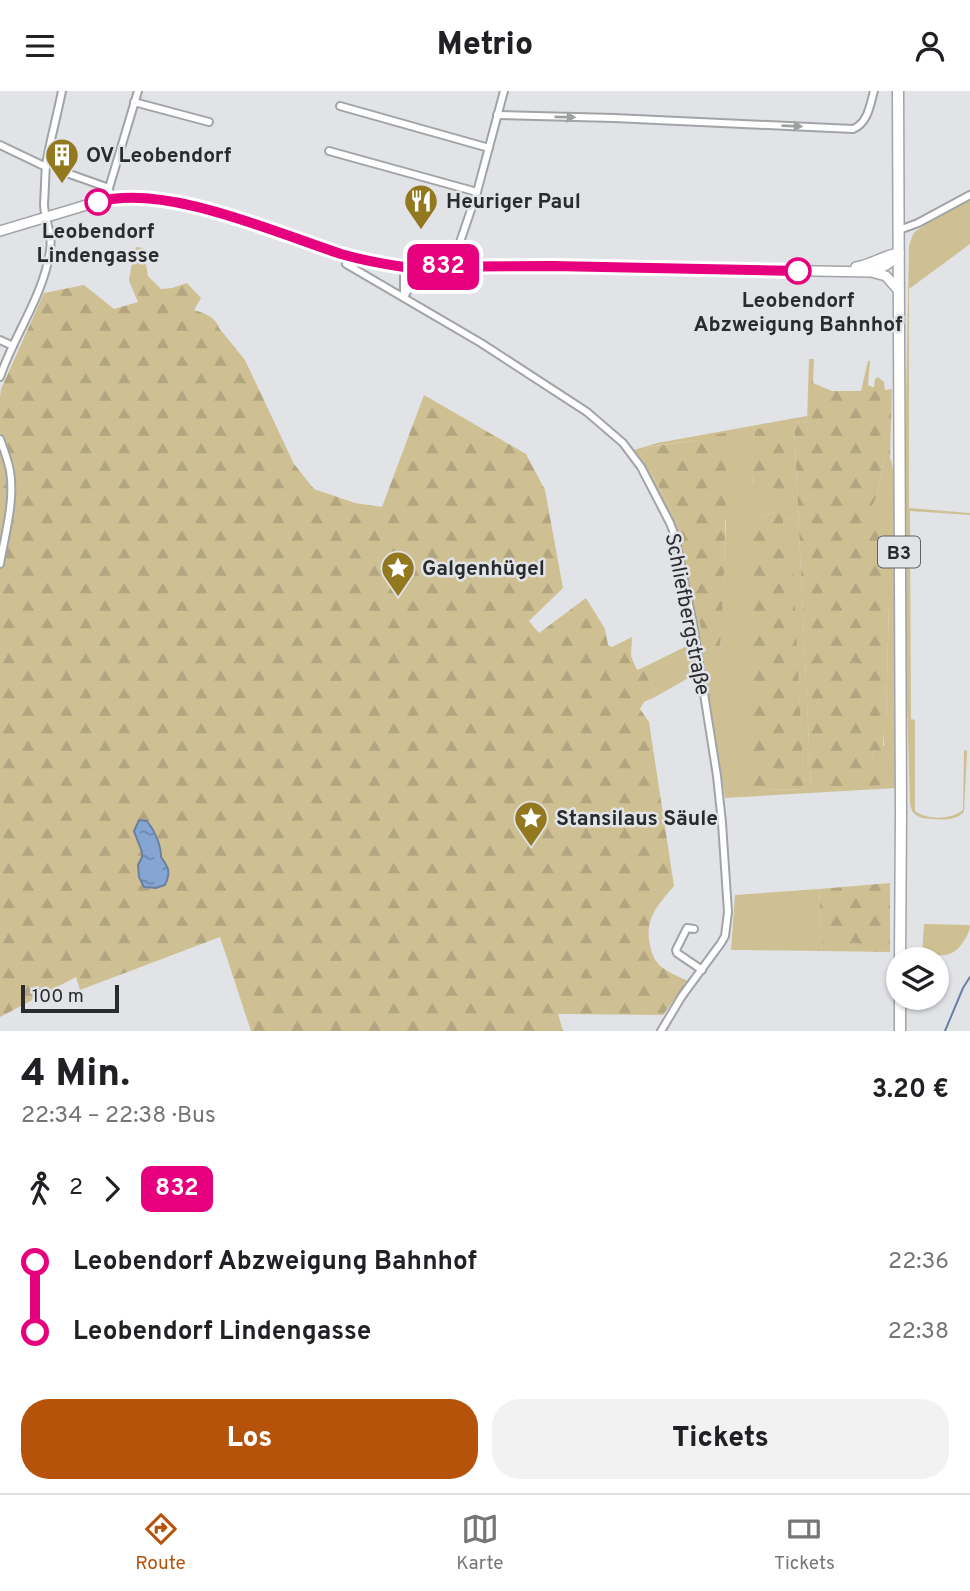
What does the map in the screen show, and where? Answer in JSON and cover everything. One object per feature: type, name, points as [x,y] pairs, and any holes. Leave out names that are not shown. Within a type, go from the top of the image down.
[{"type":"main road","name":"B3","points":[[898,91],[900,947]]},
{"type":"main road","points":[[900,1010],[900,1031]]},
{"type":"street","points":[[0,377],[32,309],[47,266],[51,238],[44,211],[46,167],[62,91]]},
{"type":"street","points":[[109,193],[122,139],[138,91]]},
{"type":"street","points":[[457,267],[456,254],[477,192],[504,91]]},
{"type":"street","points":[[497,115],[853,128],[864,121],[874,91]]},
{"type":"street","points":[[135,102],[209,122]]},
{"type":"street","points":[[340,106],[489,148]]},
{"type":"street","points":[[0,145],[46,167]]},
{"type":"street","points":[[328,151],[477,192]]},
{"type":"street","points":[[61,171],[109,193],[201,209],[380,264],[404,267],[553,266],[871,272],[886,276],[899,291]]},
{"type":"street","points":[[0,231],[109,193]]},
{"type":"street","points":[[899,230],[918,223],[970,195]]},
{"type":"street","points":[[844,271],[899,253]]},
{"type":"street","points":[[871,272],[894,260],[899,253]]},
{"type":"street","name":"Schliefbergstraße","points":[[346,264],[481,343],[587,412],[630,451],[670,523],[703,680],[717,776],[727,912],[725,936],[682,996],[661,1031]]},
{"type":"street","points":[[404,297],[414,279],[417,266]]},
{"type":"street","points":[[404,267],[404,297]]},
{"type":"street","points":[[0,340],[13,346]]},
{"type":"street","points":[[0,439],[10,472],[11,486],[0,563]]},
{"type":"street","points":[[694,929],[687,928],[676,950],[702,970]]},
{"type":"green space","points":[[970,199],[970,244],[909,289],[909,508],[970,513],[910,511],[911,719],[915,720],[915,811],[939,818],[952,816],[963,810],[964,750],[967,751],[964,812],[950,819],[922,818],[912,810],[910,803],[906,672],[909,246],[916,231],[949,209]]},
{"type":"green space","points":[[136,247],[143,248],[148,276],[161,289],[187,283],[201,298],[194,310],[212,318],[245,360],[294,464],[314,489],[355,503],[382,507],[424,395],[526,454],[545,490],[563,588],[529,621],[539,633],[586,598],[605,629],[608,645],[612,647],[632,637],[631,656],[637,670],[642,668],[654,689],[655,697],[644,702],[640,709],[649,722],[674,886],[654,913],[649,936],[654,958],[658,963],[688,981],[663,1015],[558,1014],[563,1031],[251,1031],[220,937],[80,990],[76,977],[0,1017],[1,389],[44,293],[84,285],[114,309],[138,302],[129,281]]},
{"type":"green space","points":[[809,359],[814,359],[813,383],[832,391],[861,391],[868,361],[868,385],[874,387],[878,377],[884,382],[885,390],[892,389],[890,459],[884,459],[877,496],[871,508],[875,511],[874,522],[883,518],[890,524],[886,722],[882,751],[872,752],[876,768],[884,760],[889,762],[887,785],[811,789],[794,423],[807,421]]},
{"type":"green space","points":[[807,416],[807,421],[794,423],[811,788],[876,769],[872,752],[884,745],[889,601],[871,508],[877,496],[884,459],[891,459],[895,479],[896,788],[725,798],[697,622],[677,531],[634,450],[657,443]],"holes":[[[754,433],[784,500],[779,489],[753,483],[751,456]],[[698,440],[726,522],[720,650],[693,557],[693,545],[683,544],[675,517],[642,456],[643,451],[649,447]],[[790,503],[791,517],[783,521],[784,527],[790,527],[804,789],[756,790],[758,518]]]},
{"type":"green space","points":[[787,424],[790,497],[781,499],[779,490],[770,496],[755,489],[751,450],[757,429]]},
{"type":"green space","points":[[726,433],[723,596],[720,650],[715,659],[708,656],[690,582],[689,560],[695,550],[690,544],[683,544],[675,517],[642,456],[643,451],[649,447]]},
{"type":"green space","points":[[791,502],[791,517],[783,521],[784,527],[791,527],[804,789],[756,790],[748,782],[750,533],[753,522],[758,518]]},
{"type":"green space","points":[[695,642],[699,672],[655,697],[654,689],[642,668]]},
{"type":"green space","points":[[890,883],[890,947],[886,947],[886,952],[822,951],[819,889]]},
{"type":"green space","points":[[819,889],[822,951],[731,950],[735,895]]},
{"type":"green space","points":[[924,924],[970,926],[966,938],[950,954],[949,947],[923,947]]},
{"type":"water","points":[[139,820],[147,821],[153,829],[161,857],[168,870],[165,885],[156,888],[144,887],[139,877],[138,865],[142,852],[134,831]]},
{"type":"waterway","points":[[945,1031],[970,977]]},
{"type":"bus line","name":"832","points":[[98,202],[110,198],[131,198],[180,204],[224,214],[344,254],[380,264],[404,267],[553,266],[798,271]]},
{"type":"place","name":"OV Leobendorf","points":[[62,185]]},
{"type":"place","name":"Leobendorf Lindengasse","points":[[98,202]]},
{"type":"place","name":"Heuriger Paul","points":[[421,231]]},
{"type":"place","name":"Leobendorf Abzweigung Bahnhof","points":[[798,271]]},
{"type":"place","name":"Galgenhügel","points":[[398,598]]},
{"type":"place","name":"Stansilaus Säule","points":[[531,848]]}]
